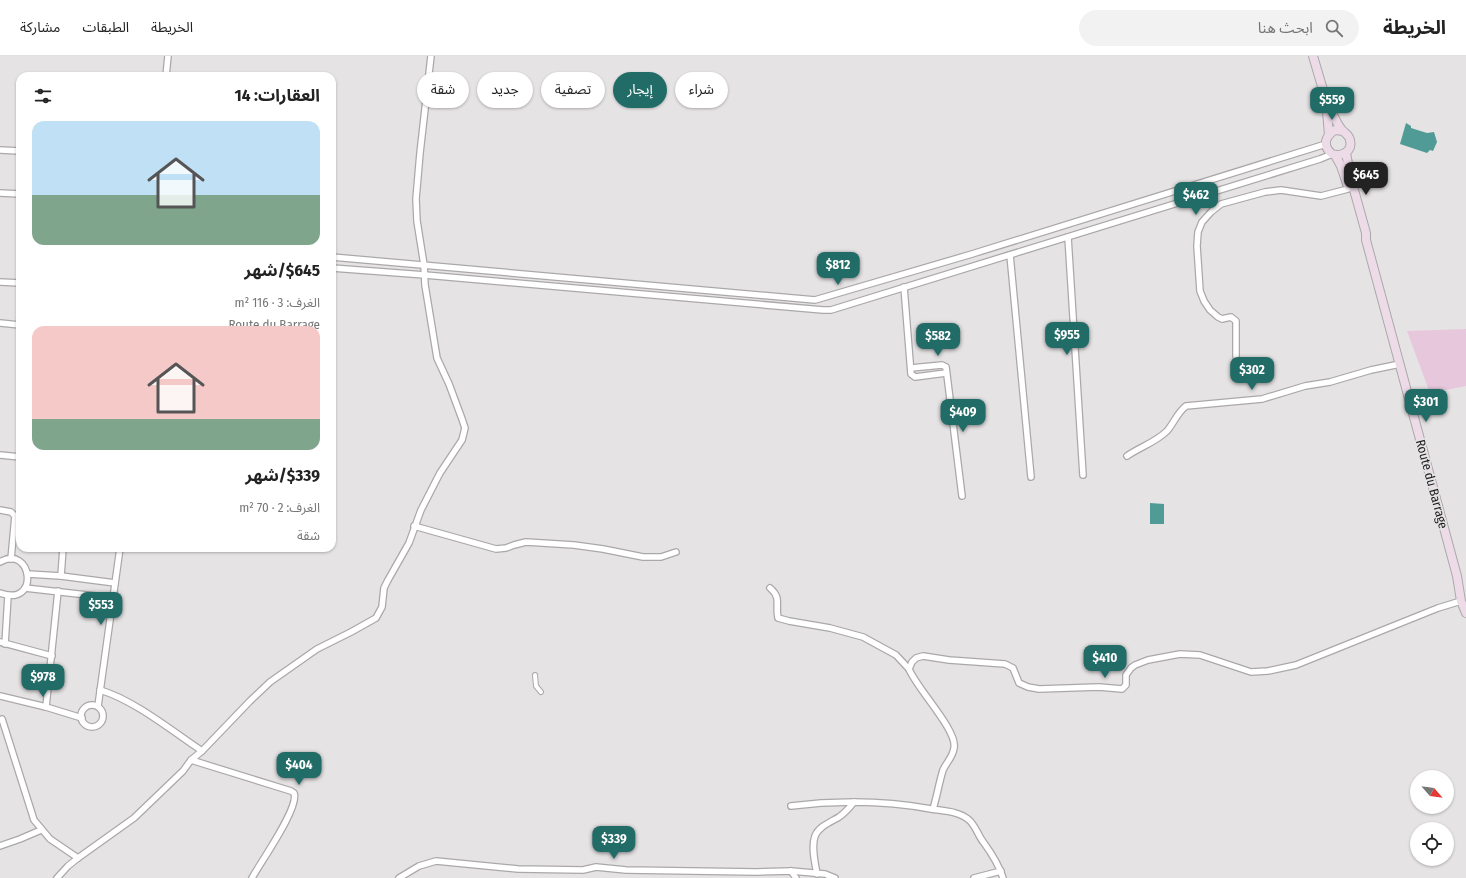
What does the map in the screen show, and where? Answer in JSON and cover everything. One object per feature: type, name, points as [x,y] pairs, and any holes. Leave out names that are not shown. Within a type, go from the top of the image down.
[{"type":"main road","name":"Route du Barrage","points":[[1313,56],[1326,100],[1342,131],[1349,136],[1350,145],[1346,153],[1351,179],[1457,576],[1461,600],[1466,613]]},
{"type":"main road","name":"Route du Barrage","points":[[1326,100],[1329,135],[1326,144],[1328,151],[1334,155],[1343,172],[1360,230],[1363,237],[1366,239]]},
{"type":"main road","points":[[1329,135],[1335,130],[1342,131]]},
{"type":"main road","points":[[1334,155],[1346,153]]},
{"type":"street","points":[[166,72],[168,56]]},
{"type":"street","points":[[58,878],[64,870],[78,858],[134,818],[183,771],[250,701],[276,678],[317,649],[376,618],[382,607],[384,588],[409,542],[421,510],[440,473],[462,440],[465,428],[458,407],[437,358],[417,221],[416,199],[423,118],[431,56]]},
{"type":"street","points":[[336,257],[815,300],[972,254],[1326,144]]},
{"type":"street","points":[[0,150],[16,151]]},
{"type":"street","points":[[336,268],[831,310],[1334,155]]},
{"type":"street","points":[[1236,356],[1236,321],[1231,317],[1222,319],[1218,317],[1210,310],[1200,291],[1197,246],[1198,232],[1202,222],[1221,204],[1265,192],[1281,190],[1321,196],[1348,189]]},
{"type":"street","points":[[0,193],[16,194]]},
{"type":"street","points":[[1068,237],[1083,475]]},
{"type":"street","points":[[1010,255],[1031,477]]},
{"type":"street","points":[[0,282],[16,283]]},
{"type":"street","points":[[904,287],[911,374],[915,377],[946,373]]},
{"type":"street","points":[[0,323],[16,324]]},
{"type":"street","points":[[1127,456],[1152,442],[1168,430],[1178,414],[1186,406],[1262,399],[1298,388],[1330,382],[1371,370],[1400,364]]},
{"type":"street","points":[[911,368],[942,365],[946,367],[962,496]]},
{"type":"street","points":[[0,455],[16,457]]},
{"type":"street","points":[[0,510],[11,512],[15,516],[11,559]]},
{"type":"street","points":[[414,526],[496,549],[506,548],[526,542],[574,545],[643,557],[661,557],[676,552]]},
{"type":"street","points":[[61,576],[63,552]]},
{"type":"street","points":[[98,706],[119,552]]},
{"type":"street","points":[[0,593],[8,596],[14,596],[20,593],[28,584],[28,574],[22,563],[11,559],[1,560]]},
{"type":"street","points":[[28,574],[115,582]]},
{"type":"street","points":[[25,588],[114,598]]},
{"type":"street","points":[[770,588],[775,592],[777,598],[778,618],[830,628],[863,637],[896,655],[909,669],[912,678],[946,726],[955,743],[953,753],[942,773],[933,809]]},
{"type":"street","points":[[46,707],[58,591]]},
{"type":"street","points":[[8,596],[3,643],[52,656]]},
{"type":"street","points":[[909,669],[912,662],[916,658],[923,656],[949,660],[1006,664],[1013,668],[1021,685],[1032,689],[1099,687],[1122,689],[1126,685],[1126,675],[1135,665],[1152,659],[1180,654],[1200,655],[1251,672],[1268,672],[1308,662],[1461,600]]},
{"type":"street","points":[[535,674],[536,686],[541,692]]},
{"type":"street","points":[[100,690],[130,702],[202,751]]},
{"type":"street","points":[[0,696],[46,707],[82,718]]},
{"type":"street","points":[[88,705],[98,706],[102,710],[102,720],[99,724],[88,726],[82,718],[84,708],[88,705]]},
{"type":"street","points":[[2,719],[34,820],[50,839],[78,858]]},
{"type":"street","points":[[192,760],[291,791],[294,794],[295,799],[289,815],[252,878]]},
{"type":"street","points":[[817,874],[814,858],[815,836],[823,826],[840,816],[854,802]]},
{"type":"street","points":[[791,806],[854,802],[896,803],[940,809],[961,815],[969,819],[973,824],[982,841],[997,862],[1003,878]]},
{"type":"street","points":[[0,846],[20,840],[41,830]]},
{"type":"street","points":[[399,878],[419,866],[436,861],[518,869],[583,870],[596,867],[626,870],[756,872],[791,871],[825,874],[834,878]]},
{"type":"street","points":[[791,871],[796,878]]},
{"type":"street","points":[[974,878],[1001,871]]},
{"type":"shaded area","points":[[1466,329],[1466,386],[1430,393],[1407,331]]},
{"type":"water","points":[[1406,123],[1411,126],[1411,128],[1427,133],[1434,132],[1437,142],[1433,151],[1430,150],[1427,153],[1400,144]]},
{"type":"water","points":[[1150,503],[1164,504],[1164,524],[1150,524]]}]
